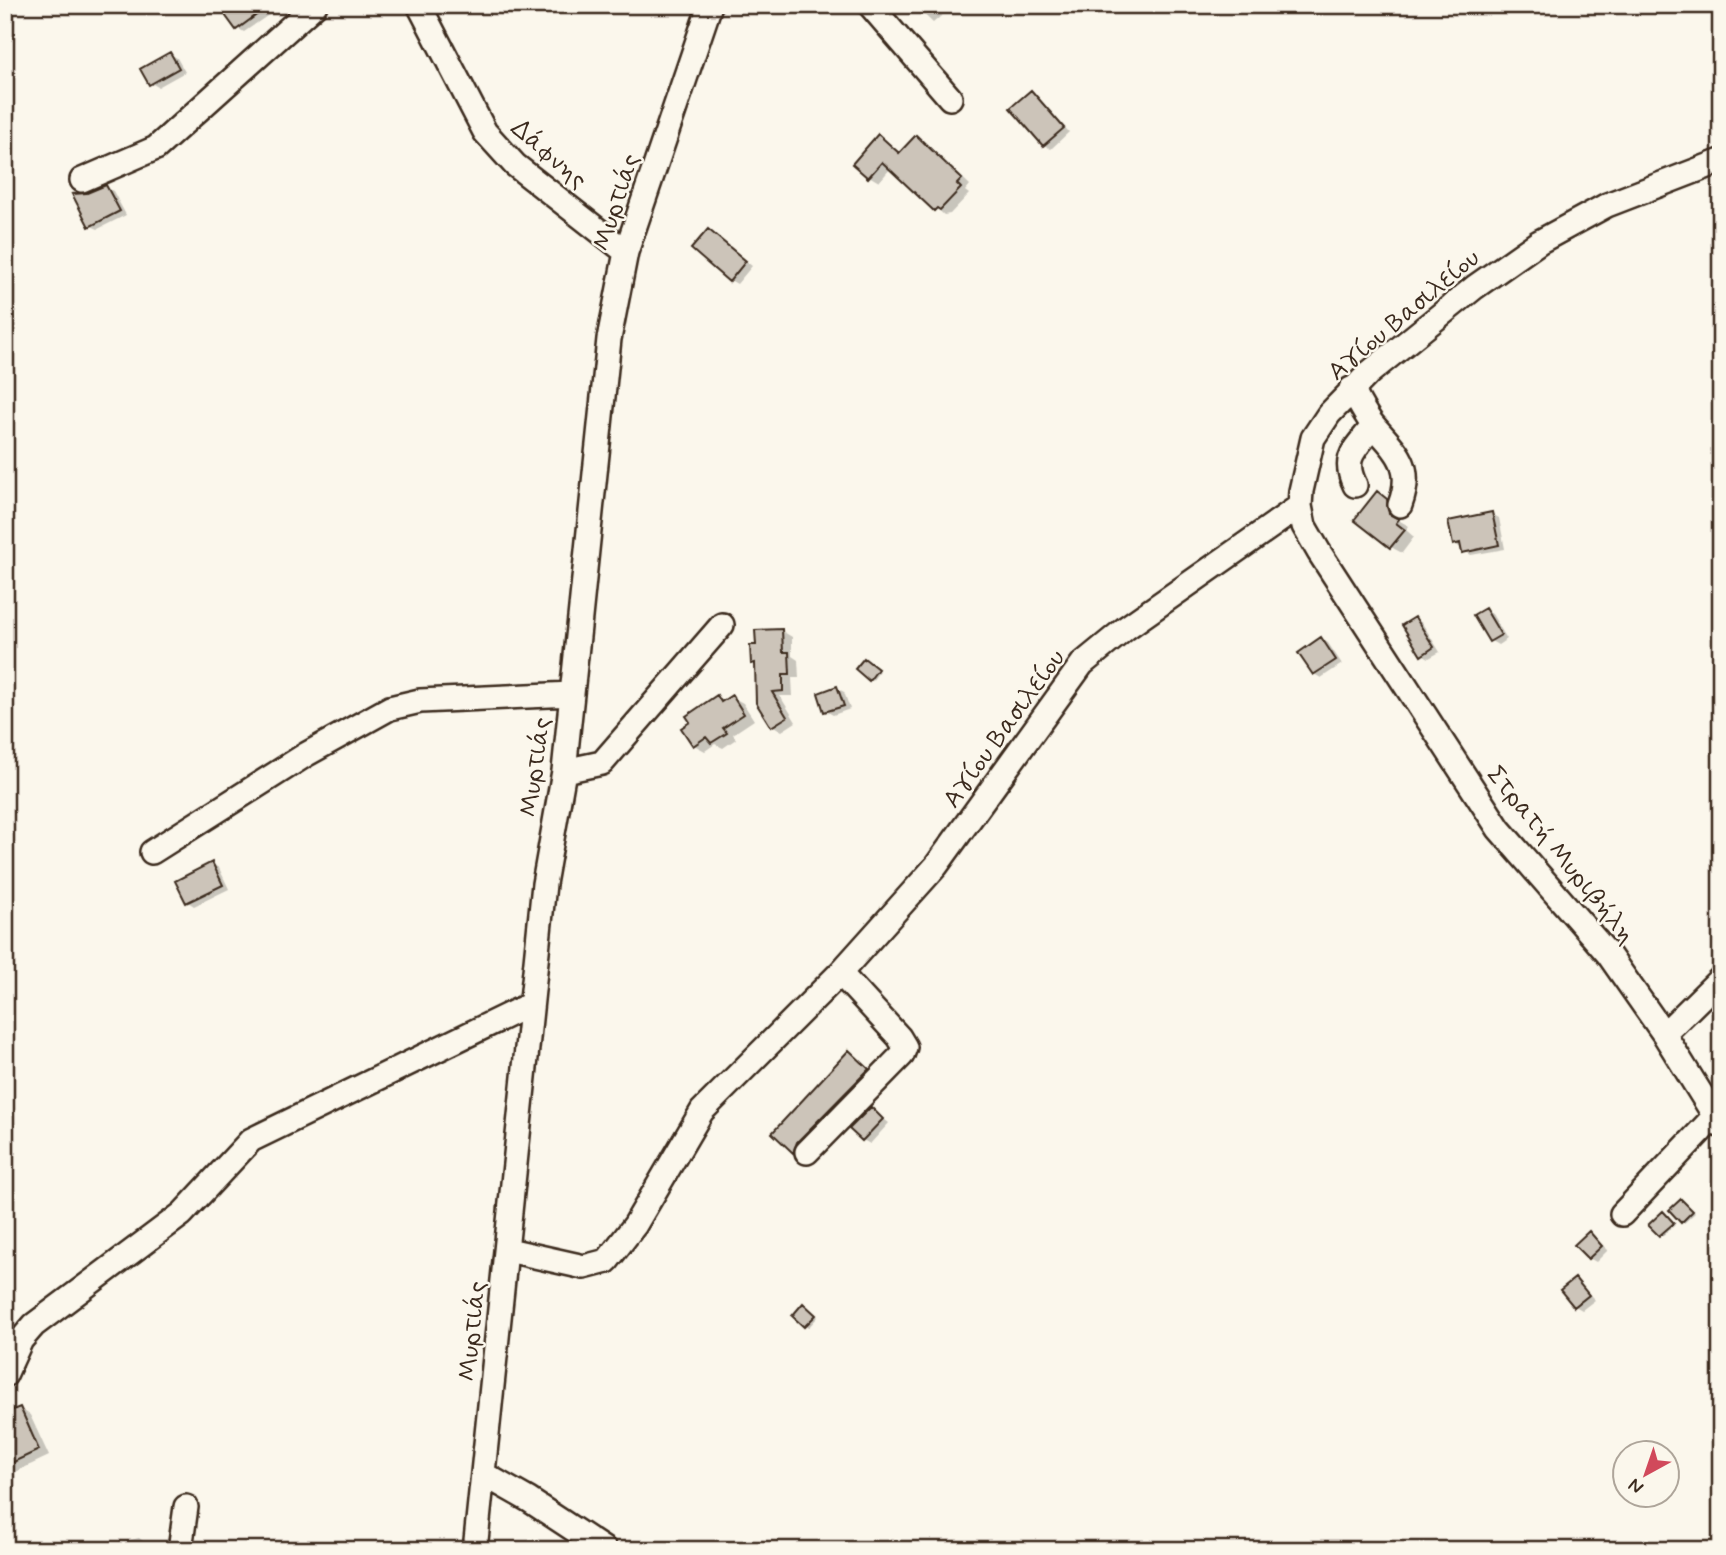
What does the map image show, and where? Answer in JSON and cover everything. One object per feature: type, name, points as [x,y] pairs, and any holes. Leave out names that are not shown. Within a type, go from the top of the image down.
[{"type":"street","points":[[82,180],[156,148],[315,5]]},
{"type":"street","name":"Δάφνης","points":[[419,5],[485,132],[515,165],[626,252]]},
{"type":"street","name":"Μυρτιάς","points":[[475,1550],[485,1475],[544,884],[564,771],[609,339],[626,252],[710,5]]},
{"type":"street","points":[[870,5],[950,98]]},
{"type":"street","name":"Αγίου Βασιλείου","points":[[508,1250],[584,1267],[607,1261],[635,1225],[702,1111],[840,972],[936,866],[1082,664],[1126,628],[1300,506],[1313,438],[1351,389],[1475,287],[1539,242],[1607,205],[1721,161]]},
{"type":"street","points":[[1351,389],[1373,426],[1391,442],[1408,474],[1408,485],[1400,505]]},
{"type":"street","points":[[1355,485],[1347,469],[1349,456],[1373,426]]},
{"type":"street","name":"Στρατή Μυριβήλη","points":[[1300,506],[1304,526],[1346,597],[1499,829],[1608,954],[1664,1034],[1717,1122]]},
{"type":"street","points":[[564,771],[602,763],[722,625]]},
{"type":"street","points":[[152,852],[307,754],[390,708],[420,701],[572,694]]},
{"type":"street","points":[[807,1152],[902,1055],[905,1046],[840,972]]},
{"type":"street","points":[[1664,1034],[1721,978]]},
{"type":"street","points":[[5,1375],[21,1339],[34,1325],[181,1214],[251,1140],[531,1004]]},
{"type":"street","points":[[1622,1214],[1717,1122]]},
{"type":"street","points":[[485,1475],[530,1500],[605,1550]]},
{"type":"street","points":[[180,1550],[186,1507]]},
{"type":"building","points":[[239,5],[270,5],[236,30],[225,15]]},
{"type":"building","points":[[170,52],[179,68],[149,85],[140,69]]},
{"type":"building","points":[[1031,90],[1064,128],[1043,146],[1010,108]]},
{"type":"building","points":[[878,134],[899,153],[916,135],[962,179],[957,184],[961,188],[940,210],[937,208],[934,211],[882,162],[868,178],[852,164]]},
{"type":"building","points":[[106,185],[120,211],[89,227],[72,194],[87,193]]},
{"type":"building","points":[[708,229],[746,261],[729,282],[691,249]]},
{"type":"building","points":[[1377,491],[1387,499],[1389,514],[1399,519],[1396,523],[1405,530],[1390,548],[1354,520]]},
{"type":"building","points":[[1492,512],[1499,545],[1462,553],[1460,543],[1453,545],[1448,521]]},
{"type":"building","points":[[1485,608],[1501,635],[1489,642],[1473,615]]},
{"type":"building","points":[[1415,617],[1434,647],[1421,656],[1402,625]]},
{"type":"building","points":[[782,629],[783,652],[789,652],[790,674],[783,674],[783,691],[772,692],[787,717],[771,727],[756,703],[755,663],[751,664],[750,645],[756,645],[755,630]]},
{"type":"building","points":[[1321,637],[1336,660],[1313,675],[1298,653]]},
{"type":"building","points":[[864,658],[878,669],[869,681],[855,669]]},
{"type":"building","points":[[837,686],[844,706],[824,712],[818,693]]},
{"type":"building","points":[[717,695],[721,702],[732,695],[744,714],[723,728],[727,733],[711,743],[706,737],[693,746],[681,728],[690,722],[686,716]]},
{"type":"building","points":[[212,862],[223,885],[186,903],[175,881]]},
{"type":"building","points":[[849,1050],[869,1069],[797,1142],[793,1153],[772,1133]]},
{"type":"building","points":[[871,1107],[883,1119],[862,1141],[849,1129]]},
{"type":"building","points":[[1681,1199],[1693,1211],[1681,1223],[1669,1210]]},
{"type":"building","points":[[1663,1211],[1674,1223],[1659,1236],[1648,1225]]},
{"type":"building","points":[[1589,1231],[1602,1246],[1588,1259],[1574,1245]]},
{"type":"building","points":[[1575,1278],[1589,1295],[1574,1307],[1560,1290]]},
{"type":"building","points":[[803,1303],[816,1315],[804,1327],[792,1316]]},
{"type":"building","points":[[20,1407],[39,1450],[5,1466],[5,1413]]}]
